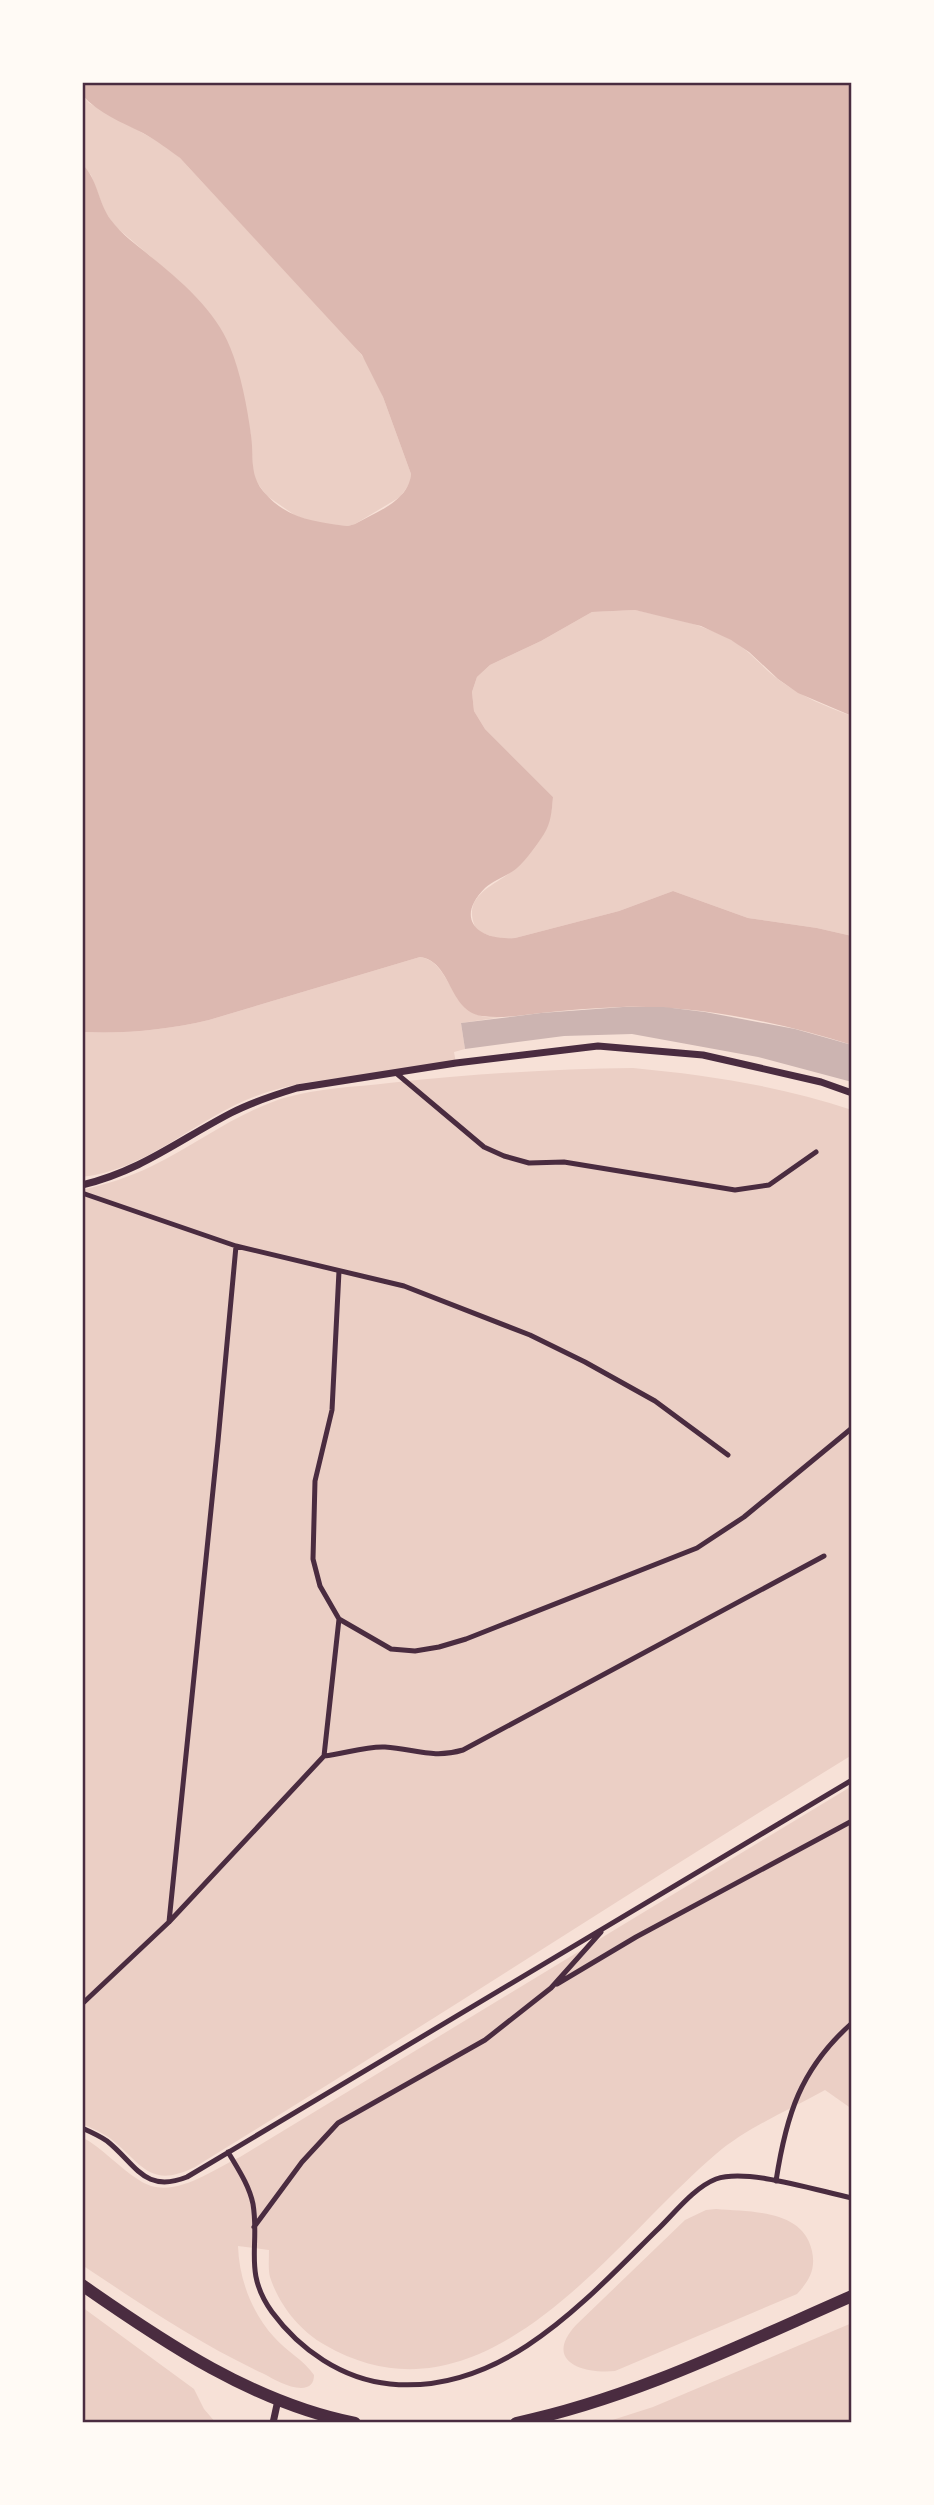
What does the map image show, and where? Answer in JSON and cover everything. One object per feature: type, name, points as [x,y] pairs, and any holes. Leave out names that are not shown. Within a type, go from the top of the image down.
[{"type":"street","points":[[82,1185],[137,1167],[233,1112],[297,1088],[518,1054],[598,1046],[704,1055],[821,1082],[852,1093]]},
{"type":"street","points":[[82,2285],[173,2346],[225,2375],[278,2400],[355,2423]]},
{"type":"street","points":[[516,2423],[603,2401],[852,2296]]},
{"type":"street","points":[[273,2423],[278,2400]]},
{"type":"lane","points":[[396,1073],[484,1147],[530,1163],[564,1162],[735,1190],[769,1185],[816,1152]]},
{"type":"lane","points":[[82,1193],[236,1246],[404,1286],[530,1335],[655,1401],[728,1455]]},
{"type":"lane","points":[[169,1922],[236,1246]]},
{"type":"lane","points":[[340,1271],[332,1410],[315,1482],[313,1559],[320,1586],[339,1619],[391,1649],[415,1651],[478,1635],[697,1548],[744,1517],[852,1428]]},
{"type":"lane","points":[[324,1756],[384,1747],[430,1755],[447,1755],[463,1750],[824,1556]]},
{"type":"lane","points":[[82,2004],[169,1922],[324,1756],[339,1619]]},
{"type":"lane","points":[[82,2128],[107,2141],[147,2179],[161,2183],[187,2177],[852,1780]]},
{"type":"lane","points":[[254,2227],[302,2162],[338,2123],[485,2040],[551,1988],[635,1937],[852,1821]]},
{"type":"lane","points":[[551,1988],[606,1926]]},
{"type":"lane","points":[[776,2181],[783,2137],[794,2100],[816,2063],[852,2024]]},
{"type":"lane","points":[[228,2152],[247,2184],[253,2204],[252,2256],[257,2282],[270,2309],[288,2332],[316,2356],[346,2373],[376,2382],[408,2385],[439,2384],[475,2373],[511,2356],[545,2334],[708,2184],[718,2179],[731,2176],[776,2181],[852,2197]]},
{"type":"shaded area","points":[[82,82],[852,82],[852,716],[798,693],[731,640],[701,626],[635,610],[592,612],[541,641],[490,665],[477,677],[472,692],[474,711],[485,729],[553,797],[552,812],[546,830],[528,856],[517,868],[485,888],[471,909],[471,918],[481,932],[490,936],[515,938],[619,911],[673,891],[748,918],[852,936],[852,1045],[767,1022],[679,1009],[621,1007],[504,1017],[482,1016],[462,1005],[438,967],[430,960],[420,957],[209,1020],[146,1030],[82,1032],[82,164],[115,225],[196,297],[224,334],[243,390],[256,478],[272,500],[281,508],[302,517],[348,526],[398,499],[409,483],[411,474],[383,397],[362,355],[180,158],[148,136],[96,107],[82,95]]},
{"type":"shaded area","points":[[82,95],[89,103],[164,145],[180,158],[354,345],[371,368],[411,474],[410,483],[400,497],[348,526],[317,523],[296,516],[267,496],[253,473],[251,435],[229,345],[211,316],[177,279],[116,227],[105,212],[91,175],[82,164]]},
{"type":"shaded area","points":[[635,610],[686,622],[722,635],[739,645],[787,686],[814,701],[852,716],[852,936],[748,918],[673,891],[619,911],[515,938],[499,939],[477,931],[472,918],[472,908],[476,900],[482,892],[509,874],[531,852],[547,826],[553,797],[485,729],[474,711],[472,692],[477,677],[490,665],[541,641],[592,612]]},
{"type":"shaded area","points":[[420,957],[430,960],[437,967],[470,1011],[483,1017],[503,1017],[461,1023],[465,1049],[454,1052],[456,1063],[318,1081],[263,1093],[225,1110],[147,1156],[105,1173],[82,1177],[82,1032],[146,1030],[209,1020]]},
{"type":"shaded area","points":[[633,1068],[744,1083],[798,1094],[852,1110],[852,1755],[195,2167],[167,2176],[157,2175],[140,2165],[111,2139],[82,2124],[82,1190],[144,1170],[266,1104],[310,1092],[480,1075]]},
{"type":"shaded area","points":[[852,1786],[852,2109],[825,2090],[742,2135],[716,2154],[588,2278],[541,2317],[491,2348],[438,2366],[383,2367],[325,2345],[299,2325],[285,2307],[270,2277],[269,2250],[238,2246],[244,2283],[259,2317],[279,2342],[314,2375],[309,2386],[296,2388],[215,2349],[82,2265],[82,2137],[131,2175],[151,2186],[164,2188],[190,2182],[240,2157]]},
{"type":"shaded area","points":[[706,2210],[773,2215],[798,2227],[807,2237],[813,2264],[808,2280],[797,2294],[615,2371],[590,2370],[571,2363],[565,2356],[564,2348],[567,2337],[576,2325],[685,2220]]},
{"type":"shaded area","points":[[82,2307],[194,2389],[204,2409],[216,2423],[82,2423]]},
{"type":"shaded area","points":[[852,2323],[852,2423],[603,2423],[653,2407]]},
{"type":"building","points":[[623,1007],[664,1007],[705,1012],[795,1029],[852,1045],[852,1082],[758,1057],[632,1034],[564,1036],[465,1049],[461,1023]]}]
